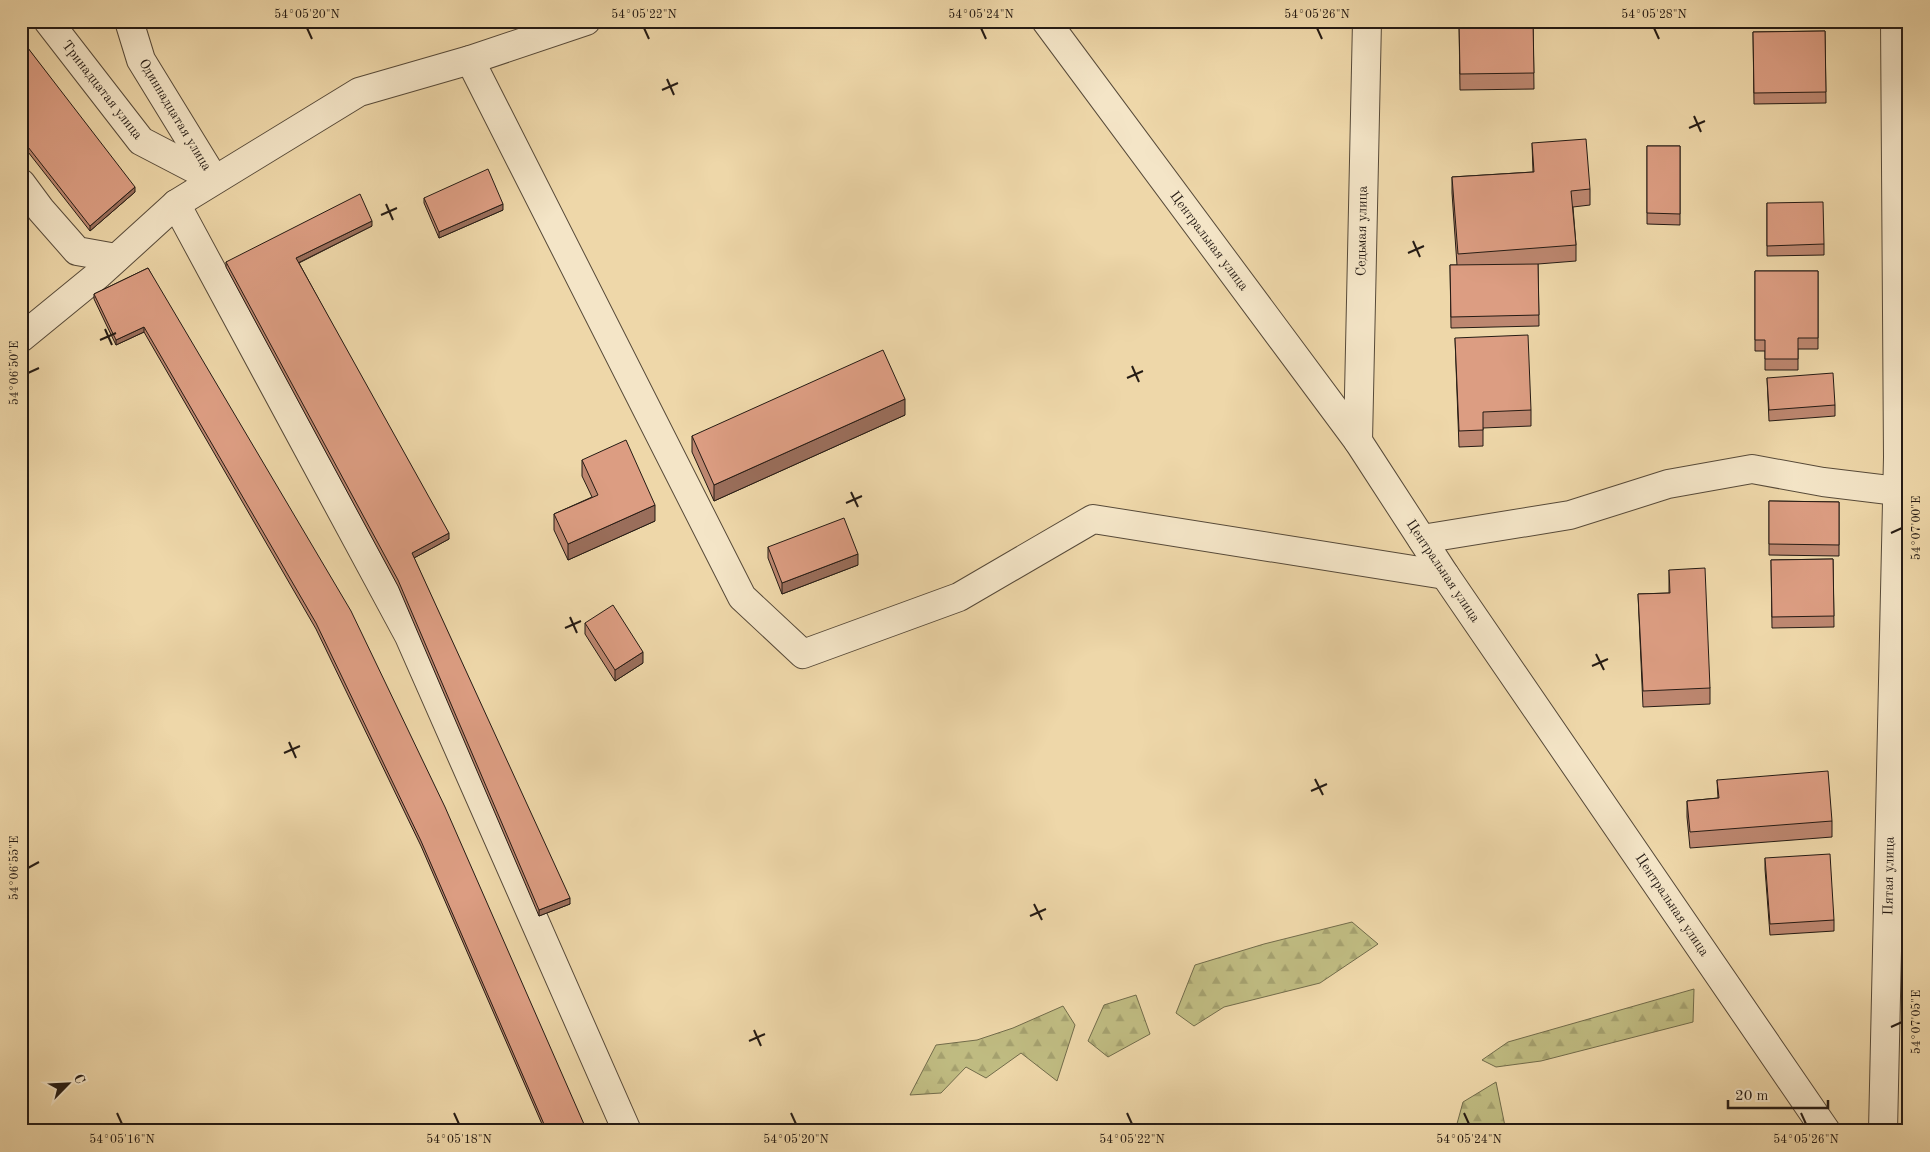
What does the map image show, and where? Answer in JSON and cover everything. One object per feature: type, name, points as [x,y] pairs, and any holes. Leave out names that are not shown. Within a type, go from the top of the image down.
[{"type":"street","name":"Тринадцатая улица","points":[[48,21],[141,142],[214,179]]},
{"type":"street","name":"Одиннадцатая улица","points":[[129,21],[140,60],[214,179]]},
{"type":"street","points":[[21,338],[116,258],[176,204],[359,92],[470,60],[586,21]]},
{"type":"street","name":"Центральная улица","points":[[1046,21],[1358,441],[1445,575],[1826,1131]]},
{"type":"street","name":"Седьмая улица","points":[[1358,441],[1367,21]]},
{"type":"street","name":"Пятая улица","points":[[1883,1131],[1897,491],[1904,457],[1895,21]]},
{"type":"street","points":[[470,60],[742,596],[803,654],[959,596],[1093,518],[1445,575]]},
{"type":"street","points":[[21,183],[41,210],[77,251],[116,258]]},
{"type":"street","points":[[176,204],[409,636],[628,1131]]},
{"type":"street","points":[[1422,539],[1570,515],[1668,484],[1752,469],[1823,482],[1897,491]]},
{"type":"green space","points":[[1352,922],[1378,944],[1320,983],[1224,1007],[1194,1026],[1176,1013],[1195,965],[1264,944]]},
{"type":"green space","points":[[1694,989],[1693,1022],[1541,1061],[1496,1067],[1482,1060],[1508,1042]]},
{"type":"green space","points":[[1136,995],[1150,1034],[1108,1057],[1088,1041],[1104,1005]]},
{"type":"green space","points":[[1063,1006],[1075,1025],[1057,1081],[1021,1053],[986,1078],[966,1067],[941,1093],[910,1095],[936,1045],[977,1040],[1013,1028]]},
{"type":"green space","points":[[1496,1082],[1506,1131],[1455,1131],[1463,1102]]},
{"type":"building","points":[[1459,21],[1533,21],[1534,73],[1460,74]]},
{"type":"building","points":[[1825,31],[1826,92],[1754,93],[1753,32]]},
{"type":"building","points":[[21,39],[135,187],[90,226],[21,138]]},
{"type":"building","points":[[1903,67],[1909,67],[1909,149],[1904,149]]},
{"type":"building","points":[[1586,139],[1590,189],[1571,191],[1576,245],[1458,254],[1452,177],[1534,172],[1532,143]]},
{"type":"building","points":[[1647,146],[1680,146],[1680,214],[1647,213]]},
{"type":"building","points":[[488,169],[503,204],[439,232],[424,198]]},
{"type":"building","points":[[360,194],[372,221],[296,258],[449,533],[412,553],[570,898],[539,910],[398,580],[226,262]]},
{"type":"building","points":[[1823,202],[1824,244],[1767,246],[1767,203]]},
{"type":"building","points":[[1538,264],[1539,315],[1451,317],[1450,265]]},
{"type":"building","points":[[148,268],[351,611],[445,807],[587,1131],[547,1131],[421,841],[316,623],[144,327],[116,340],[94,294]]},
{"type":"building","points":[[1755,271],[1818,271],[1818,338],[1798,338],[1798,359],[1765,359],[1765,340],[1755,340]]},
{"type":"building","points":[[1528,335],[1531,410],[1483,412],[1483,430],[1459,431],[1455,338]]},
{"type":"building","points":[[883,350],[905,399],[714,485],[692,436]]},
{"type":"building","points":[[1833,373],[1835,405],[1769,410],[1767,378]]},
{"type":"building","points":[[626,440],[655,505],[568,544],[554,514],[598,495],[582,460]]},
{"type":"building","points":[[1769,501],[1839,502],[1839,545],[1769,544]]},
{"type":"building","points":[[844,518],[858,554],[782,583],[768,547]]},
{"type":"building","points":[[1833,559],[1834,616],[1772,617],[1771,560]]},
{"type":"building","points":[[1705,568],[1710,688],[1643,691],[1638,594],[1670,593],[1669,570]]},
{"type":"building","points":[[613,605],[643,652],[615,670],[585,623]]},
{"type":"building","points":[[1828,771],[1832,821],[1690,832],[1687,801],[1719,798],[1717,780]]},
{"type":"building","points":[[1830,854],[1834,920],[1770,924],[1765,858]]}]
